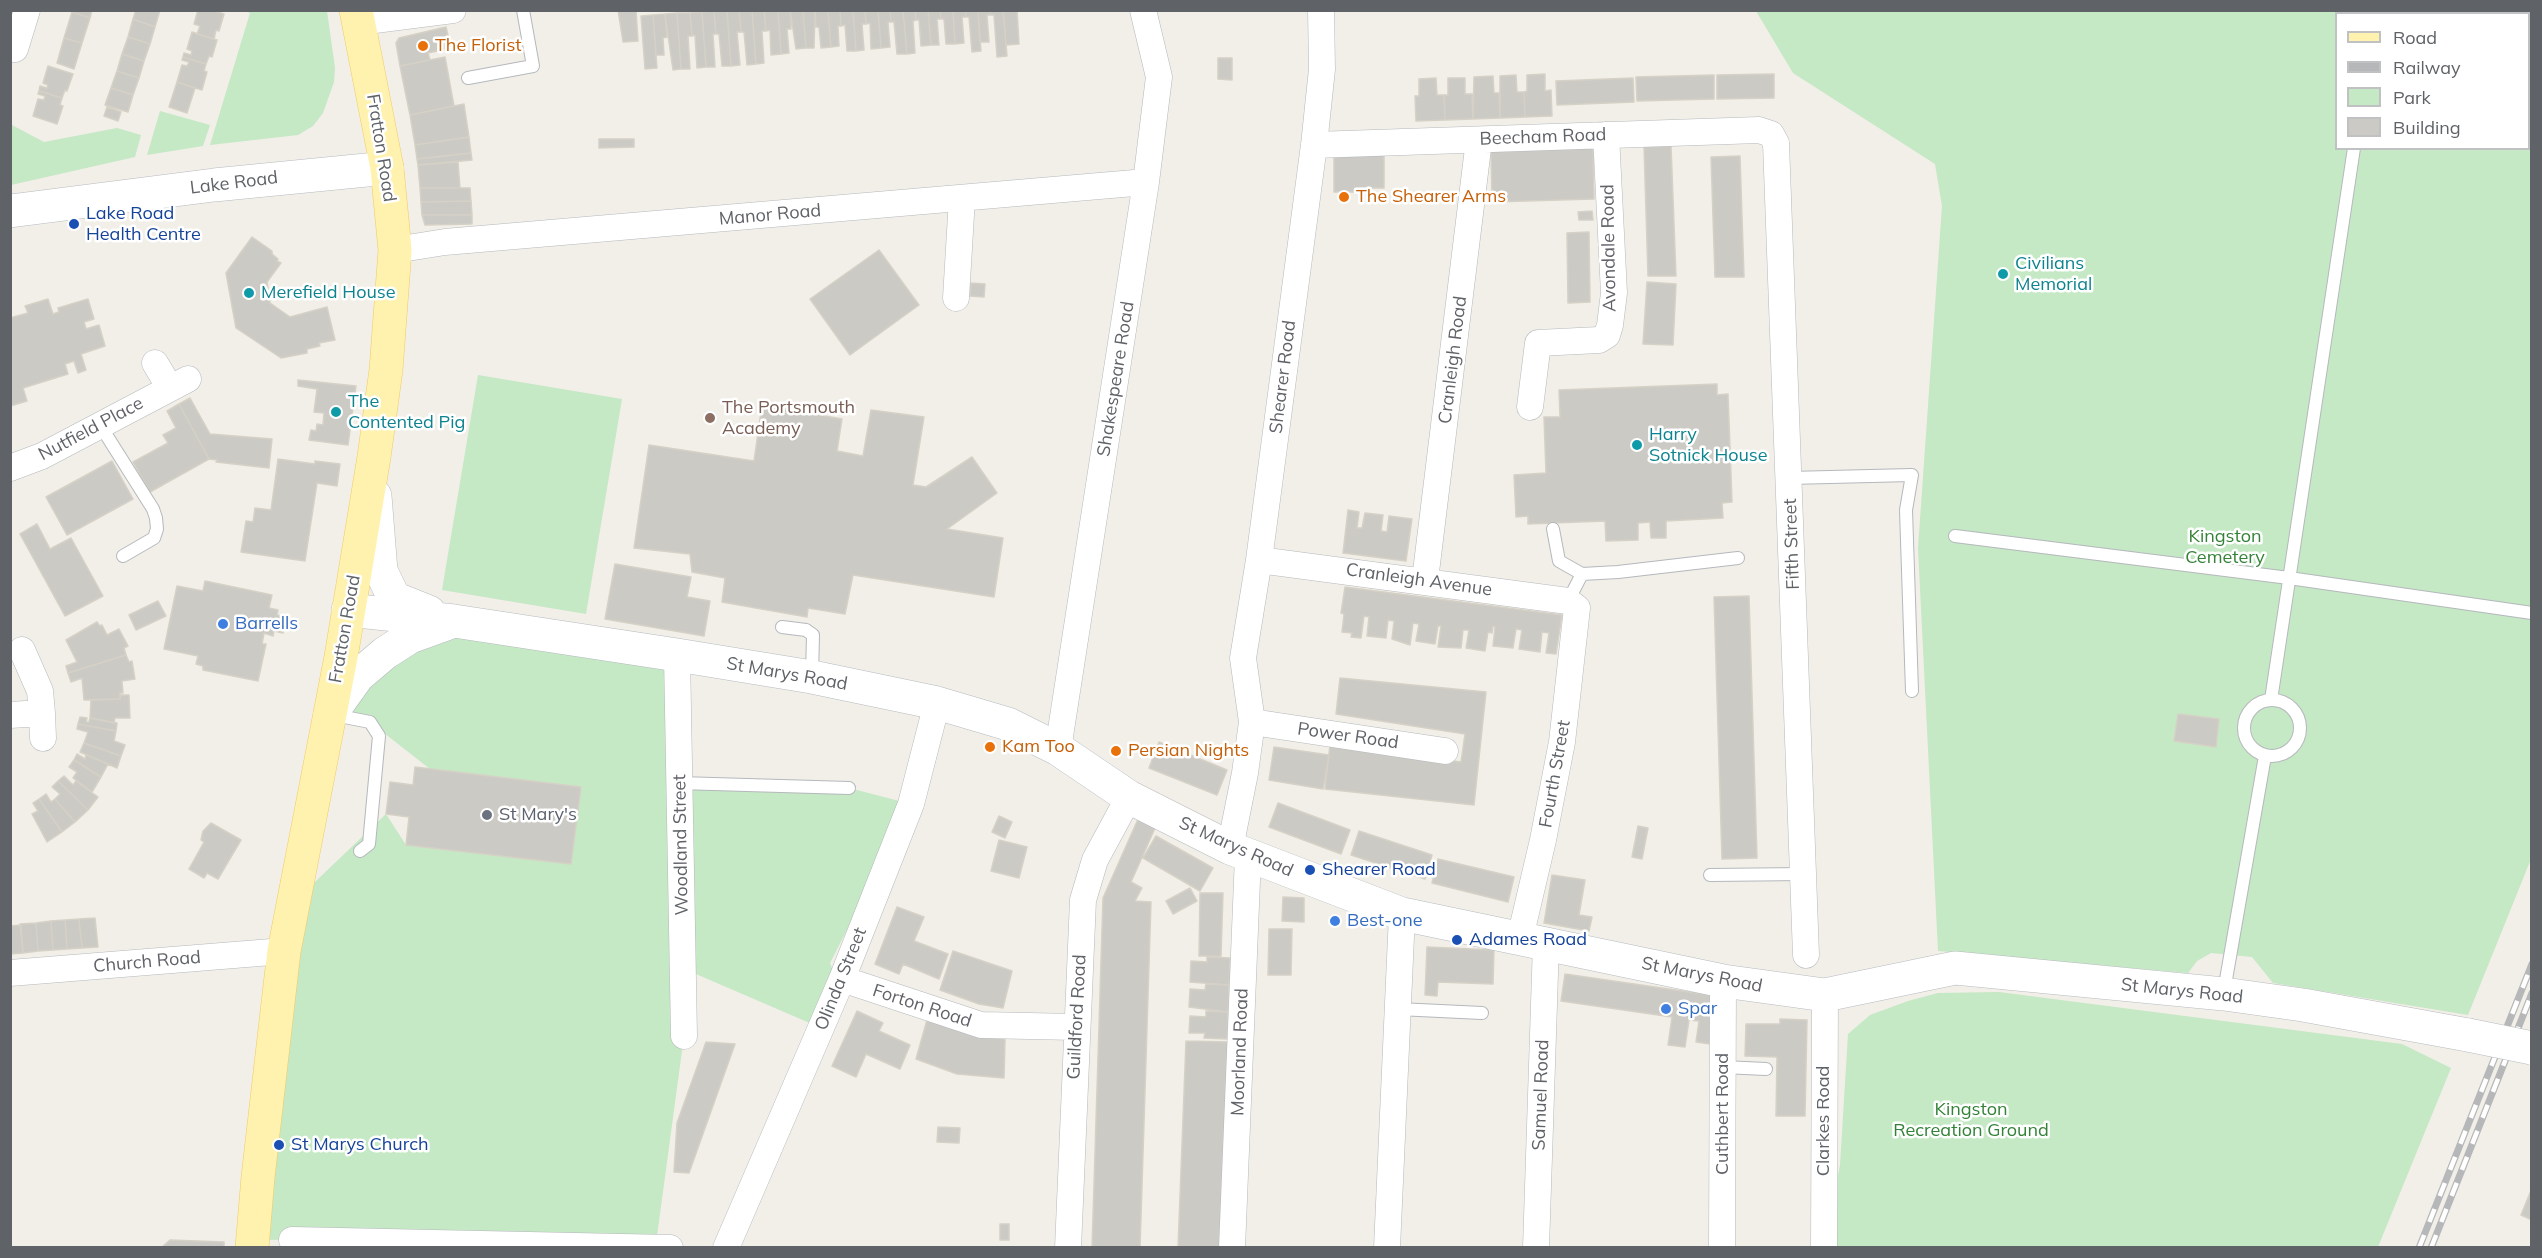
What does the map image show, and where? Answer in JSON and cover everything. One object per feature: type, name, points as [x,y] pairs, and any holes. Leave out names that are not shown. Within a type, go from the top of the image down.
[{"type":"main road","name":"Fratton Road","points":[[252,1248],[284,951],[330,715],[374,457],[386,370],[395,250],[387,168],[358,16]]},
{"type":"street","points":[[15,48],[27,10]]},
{"type":"street","points":[[358,16],[453,10]]},
{"type":"street","name":"Shakespeare Road","points":[[1058,749],[1146,182],[1159,77],[1143,10]]},
{"type":"street","name":"Shearer Road","points":[[1239,852],[1245,773],[1252,722],[1243,658],[1259,560],[1314,145],[1322,69],[1321,10]]},
{"type":"street","name":"Beecham Road","points":[[1314,145],[1759,130],[1771,134]]},
{"type":"street","name":"Fifth Street","points":[[1771,134],[1776,143],[1806,955]]},
{"type":"street","name":"Avondale Road","points":[[1530,407],[1538,343],[1599,340],[1607,334],[1610,325],[1614,293],[1606,135]]},
{"type":"street","name":"Cranleigh Road","points":[[1425,580],[1479,140]]},
{"type":"street","name":"Lake Road","points":[[10,211],[214,185],[387,168]]},
{"type":"street","name":"Manor Road","points":[[395,250],[445,242],[1146,182]]},
{"type":"street","points":[[956,298],[962,198]]},
{"type":"street","name":"Nutfield Place","points":[[10,468],[42,456],[179,383],[155,363]]},
{"type":"street","points":[[374,457],[376,538],[381,572],[394,598],[454,621]]},
{"type":"street","name":"Cranleigh Avenue","points":[[1259,560],[1425,580],[1572,605]]},
{"type":"street","name":"Fourth Street","points":[[1533,941],[1543,840],[1562,742],[1572,605]]},
{"type":"street","name":"St Marys Road","points":[[348,610],[454,621],[677,655],[812,677],[937,703],[1008,724],[1058,749],[1129,796],[1239,852],[1402,914],[1724,981],[1825,995],[1955,968],[2224,994],[2303,1005],[2532,1048]]},
{"type":"street","points":[[330,715],[358,676],[385,653],[410,637],[454,621]]},
{"type":"street","points":[[22,650],[40,691],[43,738]]},
{"type":"street","name":"Woodland Street","points":[[677,655],[684,1036]]},
{"type":"street","name":"Olinda Street","points":[[726,1248],[842,979],[911,804],[937,703]]},
{"type":"street","points":[[10,715],[42,712]]},
{"type":"street","name":"Power Road","points":[[1252,722],[1445,751]]},
{"type":"street","name":"Guildford Road","points":[[1068,1248],[1083,900],[1095,860],[1129,796]]},
{"type":"street","name":"Moorland Road","points":[[1232,1248],[1239,852]]},
{"type":"street","points":[[1387,1248],[1402,914]]},
{"type":"street","name":"Samuel Road","points":[[1533,941],[1536,1248]]},
{"type":"street","name":"Church Road","points":[[10,973],[284,951]]},
{"type":"street","name":"Forton Road","points":[[842,979],[981,1025],[1076,1027]]},
{"type":"street","name":"Cuthbert Road","points":[[1722,1248],[1724,981]]},
{"type":"street","name":"Clarkes Road","points":[[1824,1248],[1825,995]]},
{"type":"street","points":[[292,1240],[670,1248]]},
{"type":"lane","points":[[468,78],[533,66],[523,10]]},
{"type":"lane","points":[[2271,700],[2354,150]]},
{"type":"lane","points":[[99,426],[153,509],[156,518],[157,529],[154,538],[123,556]]},
{"type":"lane","points":[[1790,478],[1912,475],[1906,510],[1912,691]]},
{"type":"lane","points":[[1554,529],[1559,561],[1582,574],[1738,558]]},
{"type":"lane","points":[[1956,536],[2289,578],[2532,613]]},
{"type":"lane","points":[[1572,605],[1582,574]]},
{"type":"lane","points":[[782,627],[806,630],[813,635],[812,677]]},
{"type":"lane","points":[[2271,700],[2289,706],[2295,713],[2300,731],[2297,740],[2284,754],[2265,756],[2249,746],[2243,727],[2250,709],[2263,701],[2271,700]]},
{"type":"lane","points":[[330,715],[370,722],[380,736],[369,844],[360,851]]},
{"type":"lane","points":[[2224,994],[2265,756]]},
{"type":"lane","points":[[680,783],[849,788]]},
{"type":"lane","points":[[1710,875],[1804,874]]},
{"type":"lane","points":[[1398,1009],[1482,1013]]},
{"type":"lane","points":[[1723,1067],[1766,1069]]},
{"type":"green space","points":[[245,11],[327,11],[335,68],[334,82],[323,113],[313,126],[298,135],[210,145],[250,13]]},
{"type":"green space","name":"Kingston Cemetery","points":[[1756,11],[2531,11],[2531,859],[2468,1015],[2273,983],[2252,957],[2211,953],[2197,961],[2188,973],[1938,951],[1918,548],[1942,206],[1935,164],[1793,73]]},
{"type":"green space","points":[[160,111],[210,125],[203,146],[147,155]]},
{"type":"green space","points":[[10,124],[44,142],[117,128],[141,135],[135,157],[11,185]]},
{"type":"green space","points":[[478,375],[622,399],[586,614],[442,590]]},
{"type":"green space","points":[[454,621],[677,655],[684,1036],[657,1236],[253,1240],[294,902],[386,814],[406,845],[571,864],[580,787],[430,769],[370,722],[330,715]]},
{"type":"green space","points":[[692,783],[849,788],[911,804],[830,963],[839,986],[812,1024],[689,971]]},
{"type":"green space","name":"Kingston Recreation Ground","points":[[1999,992],[2402,1044],[2451,1068],[2378,1247],[1837,1248],[1835,1191],[1840,1165],[1848,1034],[1870,1015],[1908,1001],[1938,993]]},
{"type":"building","points":[[73,10],[92,10],[90,18],[72,12]]},
{"type":"building","points":[[136,10],[160,10],[155,27],[133,19]]},
{"type":"building","points":[[198,10],[212,10],[224,14],[214,39],[197,34],[200,26],[194,24]]},
{"type":"building","points":[[618,10],[636,10],[638,41],[623,42]]},
{"type":"building","points":[[727,10],[739,10],[741,32],[737,32],[740,65],[731,66]]},
{"type":"building","points":[[727,10],[731,66],[722,66],[714,11]]},
{"type":"building","points":[[739,10],[752,10],[756,64],[747,65]]},
{"type":"building","points":[[752,10],[764,10],[766,31],[762,31],[764,63],[756,64]]},
{"type":"building","points":[[764,10],[778,10],[781,54],[771,55],[770,30],[766,31]]},
{"type":"building","points":[[778,10],[790,10],[791,29],[787,29],[789,53],[781,54]]},
{"type":"building","points":[[790,10],[803,10],[806,48],[796,49]]},
{"type":"building","points":[[803,10],[815,10],[814,48],[806,48]]},
{"type":"building","points":[[815,10],[828,10],[831,47],[821,48]]},
{"type":"building","points":[[828,10],[840,10],[839,46],[831,47]]},
{"type":"building","points":[[840,10],[853,10],[856,51],[847,51],[845,25],[841,26]]},
{"type":"building","points":[[853,10],[865,10],[866,24],[862,24],[864,50],[856,51]]},
{"type":"building","points":[[865,10],[878,10],[881,48],[871,49],[870,23],[866,24]]},
{"type":"building","points":[[878,10],[890,10],[891,22],[888,22],[890,47],[881,48]]},
{"type":"building","points":[[890,10],[903,10],[907,54],[897,54],[894,22],[891,22]]},
{"type":"building","points":[[903,10],[915,10],[916,20],[913,21],[915,53],[907,54]]},
{"type":"building","points":[[915,10],[928,10],[931,45],[921,46],[919,20],[916,20]]},
{"type":"building","points":[[928,10],[940,10],[941,19],[937,19],[939,45],[931,45]]},
{"type":"building","points":[[940,10],[953,10],[955,44],[946,44],[944,19],[941,19]]},
{"type":"building","points":[[953,10],[965,10],[966,17],[962,17],[964,43],[955,44]]},
{"type":"building","points":[[965,10],[978,10],[981,51],[972,52],[969,17],[966,17]]},
{"type":"building","points":[[978,10],[990,10],[990,15],[987,15],[989,42],[980,42]]},
{"type":"building","points":[[990,10],[1003,10],[1007,56],[997,57],[994,15],[990,15]]},
{"type":"building","points":[[1003,10],[1017,10],[1019,44],[1006,45]]},
{"type":"building","points":[[714,11],[715,67],[706,67],[702,12]]},
{"type":"building","points":[[72,12],[90,18],[82,43],[64,38]]},
{"type":"building","points":[[702,12],[706,67],[697,68],[695,35],[692,36],[690,13]]},
{"type":"building","points":[[677,13],[681,69],[673,70],[665,14]]},
{"type":"building","points":[[677,13],[690,13],[692,36],[688,36],[690,69],[681,69]]},
{"type":"building","points":[[665,14],[667,37],[663,38],[664,55],[656,55],[653,15]]},
{"type":"building","points":[[653,15],[657,68],[645,69],[641,16]]},
{"type":"building","points":[[133,19],[155,27],[150,44],[128,37]]},
{"type":"building","name":"The Florist","points":[[446,27],[451,48],[428,53],[430,60],[400,66],[396,43],[399,38]]},
{"type":"building","points":[[192,32],[217,40],[212,57],[209,56],[206,64],[183,57],[184,53],[191,55],[192,51],[187,49]]},
{"type":"building","points":[[128,37],[150,44],[144,61],[122,54]]},
{"type":"building","points":[[64,38],[82,43],[74,69],[57,63]]},
{"type":"building","points":[[122,54],[144,61],[139,78],[117,71]]},
{"type":"building","points":[[183,57],[206,64],[204,71],[207,72],[202,90],[177,82],[182,65],[187,66],[189,62],[182,60]]},
{"type":"building","points":[[445,57],[454,106],[410,115],[400,66]]},
{"type":"building","points":[[1218,58],[1232,58],[1232,80],[1218,79]]},
{"type":"building","points":[[48,66],[73,74],[62,98],[39,91],[40,86],[47,88],[48,85],[43,83]]},
{"type":"building","points":[[117,71],[139,78],[133,95],[111,88]]},
{"type":"building","points":[[1545,74],[1545,91],[1551,90],[1552,116],[1525,117],[1524,92],[1527,91],[1527,75]]},
{"type":"building","points":[[1774,74],[1774,98],[1717,99],[1717,75]]},
{"type":"building","points":[[1516,75],[1517,92],[1524,92],[1525,117],[1500,118],[1500,76]]},
{"type":"building","points":[[1714,75],[1714,99],[1637,101],[1636,77]]},
{"type":"building","points":[[1493,76],[1494,93],[1499,93],[1500,118],[1473,119],[1474,77]]},
{"type":"building","points":[[1436,78],[1437,95],[1444,95],[1445,120],[1416,121],[1415,96],[1419,96],[1419,79]]},
{"type":"building","points":[[1448,78],[1465,78],[1465,94],[1472,94],[1473,119],[1445,120],[1444,95],[1448,95]]},
{"type":"building","points":[[1633,78],[1634,102],[1557,105],[1556,81]]},
{"type":"building","points":[[177,82],[195,88],[187,113],[169,107]]},
{"type":"building","points":[[111,88],[133,95],[128,112],[105,105]]},
{"type":"building","points":[[39,91],[62,98],[60,105],[63,106],[57,124],[33,116],[38,99],[44,100],[45,96],[38,94]]},
{"type":"building","points":[[464,104],[469,137],[415,145],[410,115]]},
{"type":"building","points":[[107,107],[121,112],[118,121],[104,116]]},
{"type":"building","points":[[469,137],[471,153],[417,159],[415,145]]},
{"type":"building","points":[[599,139],[634,139],[634,147],[599,148]]},
{"type":"building","points":[[1671,146],[1676,276],[1648,276],[1644,147]]},
{"type":"building","points":[[1593,148],[1594,199],[1492,202],[1491,150]]},
{"type":"building","points":[[1334,151],[1384,152],[1384,188],[1361,188],[1361,192],[1334,192]]},
{"type":"building","points":[[471,153],[472,160],[418,165],[417,159]]},
{"type":"building","points":[[1740,156],[1744,277],[1715,277],[1711,157]]},
{"type":"building","points":[[458,162],[460,188],[420,188],[418,165]]},
{"type":"building","points":[[420,188],[470,188],[471,201],[421,202]]},
{"type":"building","points":[[471,201],[472,215],[422,215],[421,202]]},
{"type":"building","points":[[1592,211],[1593,220],[1579,220],[1578,212]]},
{"type":"building","points":[[422,215],[472,215],[472,224],[425,225]]},
{"type":"building","points":[[1589,232],[1590,302],[1568,303],[1567,233]]},
{"type":"building","name":"Merefield House","points":[[252,237],[272,251],[277,261],[281,263],[267,282],[270,303],[290,317],[327,307],[335,340],[319,343],[320,346],[307,349],[307,353],[281,358],[236,328],[226,273]]},
{"type":"building","points":[[879,250],[919,305],[850,355],[810,299]]},
{"type":"building","points":[[1647,282],[1676,284],[1673,345],[1643,344]]},
{"type":"building","points":[[971,283],[985,284],[984,297],[970,296]]},
{"type":"building","points":[[48,299],[53,314],[59,312],[58,308],[88,299],[94,319],[84,322],[86,329],[99,325],[105,346],[81,354],[86,370],[78,373],[74,361],[65,364],[68,374],[23,388],[27,401],[10,406],[10,318],[28,313],[25,306]]},
{"type":"building","name":"The Contented Pig","points":[[298,380],[356,386],[348,445],[309,440],[311,430],[316,431],[317,424],[323,425],[324,413],[314,412],[317,389],[298,386]]},
{"type":"building","name":"Harry Sotnick House","points":[[1717,384],[1717,395],[1728,394],[1732,502],[1722,503],[1723,518],[1666,521],[1666,538],[1651,538],[1650,522],[1638,523],[1638,540],[1606,541],[1605,521],[1528,524],[1528,516],[1516,517],[1514,475],[1546,473],[1544,417],[1560,417],[1559,390]]},
{"type":"building","points":[[190,398],[210,434],[272,439],[269,468],[216,462],[217,460],[209,459],[179,404]]},
{"type":"building","points":[[179,404],[209,459],[150,492],[133,462],[168,443],[163,435],[176,428],[167,411]]},
{"type":"building","points":[[762,405],[842,419],[837,451],[863,456],[871,410],[924,417],[913,485],[926,487],[972,457],[997,493],[947,529],[1003,538],[994,597],[853,575],[845,614],[808,608],[807,617],[722,602],[725,578],[692,572],[690,554],[634,548],[649,445],[754,461]]},
{"type":"building","points":[[278,459],[315,464],[315,461],[340,464],[337,486],[317,483],[305,561],[241,552],[246,521],[253,522],[255,508],[271,510]]},
{"type":"building","points":[[112,461],[133,499],[67,535],[46,497]]},
{"type":"building","points":[[1348,510],[1359,512],[1357,528],[1362,528],[1365,513],[1383,515],[1381,531],[1387,532],[1389,516],[1412,519],[1406,561],[1343,553]]},
{"type":"building","points":[[37,524],[50,549],[71,538],[103,596],[65,616],[20,534]]},
{"type":"building","points":[[615,564],[691,577],[687,597],[710,601],[704,636],[605,619]]},
{"type":"building","points":[[205,581],[272,595],[269,608],[278,610],[277,615],[286,617],[283,633],[274,631],[273,636],[264,633],[262,644],[266,644],[258,681],[203,670],[203,666],[196,664],[198,656],[164,649],[177,586],[203,591]]},
{"type":"building","points":[[1345,587],[1562,615],[1556,654],[1546,653],[1549,633],[1542,632],[1540,652],[1519,649],[1522,630],[1516,629],[1513,648],[1493,646],[1495,627],[1493,626],[1492,633],[1488,632],[1485,651],[1466,648],[1469,630],[1463,630],[1461,648],[1438,647],[1441,626],[1438,626],[1435,644],[1416,641],[1419,624],[1413,623],[1410,645],[1392,639],[1394,621],[1388,620],[1386,638],[1367,636],[1369,617],[1364,616],[1361,638],[1351,637],[1352,633],[1342,632],[1344,614],[1341,613]]},
{"type":"building","points":[[1749,596],[1757,858],[1722,859],[1714,597]]},
{"type":"building","points":[[158,601],[166,616],[136,630],[129,615]]},
{"type":"building","points":[[97,622],[100,626],[102,625],[107,635],[119,629],[128,646],[124,648],[126,655],[68,673],[66,666],[77,662],[66,640]]},
{"type":"building","points":[[126,655],[129,662],[132,661],[135,679],[122,681],[123,693],[120,693],[120,699],[84,700],[82,678],[71,682],[68,673]]},
{"type":"building","points":[[1340,678],[1486,692],[1474,805],[1325,789],[1330,745],[1461,762],[1465,734],[1336,714]]},
{"type":"building","points":[[121,695],[129,695],[130,718],[115,718],[114,723],[90,718],[91,700],[120,699]]},
{"type":"building","points":[[2178,714],[2219,719],[2216,747],[2174,741]]},
{"type":"building","points":[[80,717],[87,718],[86,722],[89,722],[90,718],[117,723],[116,731],[78,724]]},
{"type":"building","points":[[78,724],[116,731],[114,741],[125,745],[121,756],[84,743],[88,732],[77,729]]},
{"type":"building","points":[[1159,742],[1227,770],[1217,795],[1149,768]]},
{"type":"building","points":[[84,743],[121,756],[117,768],[80,752]]},
{"type":"building","points":[[1274,747],[1329,755],[1323,789],[1269,780]]},
{"type":"building","points":[[77,754],[85,759],[86,755],[108,764],[101,777],[74,760]]},
{"type":"building","points":[[74,760],[101,777],[92,792],[73,778],[77,772],[69,767]]},
{"type":"building","name":"St Mary's","points":[[415,767],[581,787],[571,864],[406,845],[409,817],[386,814],[390,782],[413,785]]},
{"type":"building","points":[[64,776],[73,785],[76,781],[98,797],[88,810],[58,781]]},
{"type":"building","points":[[58,781],[88,810],[75,822],[55,799],[60,794],[52,787]]},
{"type":"building","points":[[46,794],[51,802],[55,799],[75,822],[62,832],[39,799]]},
{"type":"building","points":[[39,799],[62,832],[47,842],[32,814],[38,811],[33,803]]},
{"type":"building","points":[[1278,803],[1350,830],[1341,854],[1269,827]]},
{"type":"building","points":[[999,816],[1012,822],[1005,838],[992,832]]},
{"type":"building","points":[[1139,817],[1156,826],[1131,882],[1142,888],[1135,901],[1151,902],[1140,1248],[1092,1248],[1103,898]]},
{"type":"building","points":[[211,823],[241,840],[218,879],[207,873],[204,878],[189,869],[204,842],[201,840],[203,831]]},
{"type":"building","points":[[1638,826],[1648,828],[1642,859],[1632,857]]},
{"type":"building","points":[[1359,831],[1432,855],[1425,879],[1351,855]]},
{"type":"building","points":[[1156,836],[1213,868],[1200,891],[1143,858]]},
{"type":"building","points":[[999,840],[1027,847],[1019,878],[991,871]]},
{"type":"building","points":[[1438,859],[1514,877],[1508,902],[1432,883]]},
{"type":"building","points":[[1552,875],[1585,880],[1579,915],[1592,917],[1589,931],[1544,923]]},
{"type":"building","points":[[1190,888],[1197,901],[1173,914],[1166,901]]},
{"type":"building","points":[[1200,893],[1223,893],[1221,956],[1199,956]]},
{"type":"building","points":[[1283,897],[1304,898],[1304,922],[1282,921]]},
{"type":"building","points":[[897,907],[924,917],[914,941],[948,954],[939,979],[903,964],[899,974],[875,964]]},
{"type":"building","points":[[95,918],[98,947],[82,948],[79,919]]},
{"type":"building","points":[[79,919],[82,948],[67,949],[65,920]]},
{"type":"building","points":[[65,920],[67,949],[53,950],[51,921]]},
{"type":"building","points":[[51,921],[53,950],[38,951],[36,923]]},
{"type":"building","points":[[36,923],[38,951],[23,953],[20,924]]},
{"type":"building","points":[[21,925],[23,953],[10,954],[10,926]]},
{"type":"building","points":[[1269,929],[1292,929],[1291,975],[1268,975]]},
{"type":"building","points":[[1427,947],[1494,950],[1493,984],[1438,982],[1437,996],[1425,995]]},
{"type":"building","points":[[953,951],[1012,971],[1003,1008],[979,1004],[940,990]]},
{"type":"building","points":[[1207,957],[1230,958],[1229,985],[1190,982],[1191,961],[1207,962]]},
{"type":"building","name":"Spar","points":[[1565,974],[1717,996],[1710,1044],[1696,1042],[1699,1021],[1689,1020],[1685,1047],[1668,1045],[1672,1017],[1561,1001]]},
{"type":"building","points":[[1206,984],[1229,985],[1228,1012],[1189,1007],[1190,989],[1205,990]]},
{"type":"building","points":[[857,1011],[883,1023],[879,1031],[910,1045],[900,1069],[866,1054],[856,1077],[832,1066]]},
{"type":"building","points":[[1206,1011],[1228,1012],[1227,1039],[1204,1038],[1205,1033],[1189,1033],[1190,1016],[1206,1017]]},
{"type":"building","points":[[1780,1019],[1807,1020],[1805,1116],[1776,1116],[1777,1057],[1745,1056],[1746,1024],[1780,1024]]},
{"type":"building","points":[[927,1020],[969,1034],[1005,1039],[1004,1078],[957,1074],[916,1059]]},
{"type":"building","points":[[1186,1041],[1230,1042],[1220,1248],[1178,1248]]},
{"type":"building","points":[[706,1042],[735,1044],[689,1173],[674,1172],[677,1123]]},
{"type":"building","points":[[938,1127],[960,1128],[959,1143],[937,1142]]},
{"type":"building","points":[[2532,1188],[2532,1220],[2521,1215]]},
{"type":"building","points":[[1000,1224],[1009,1224],[1009,1240],[1000,1240]]},
{"type":"building","points":[[170,1240],[224,1242],[224,1248],[161,1248]]},
{"type":"railway","points":[[2419,1248],[2532,964]]},
{"type":"railway","points":[[2431,1248],[2532,993]]},
{"type":"place","name":"The Florist","points":[[423,46]]},
{"type":"place","name":"The Shearer Arms","points":[[1344,197]]},
{"type":"place","name":"Lake Road Health Centre","points":[[74,224]]},
{"type":"place","name":"Civilians Memorial","points":[[2003,274]]},
{"type":"place","name":"Merefield House","points":[[249,293]]},
{"type":"place","name":"The Contented Pig","points":[[336,412]]},
{"type":"place","name":"The Portsmouth Academy","points":[[710,418]]},
{"type":"place","name":"Harry Sotnick House","points":[[1637,445]]},
{"type":"place","name":"Barrells","points":[[223,624]]},
{"type":"place","name":"Kam Too","points":[[990,747]]},
{"type":"place","name":"Persian Nights","points":[[1116,751]]},
{"type":"place","name":"St Mary's","points":[[487,815]]},
{"type":"place","name":"Shearer Road","points":[[1310,870]]},
{"type":"place","name":"Best-one","points":[[1335,921]]},
{"type":"place","name":"Adames Road","points":[[1457,940]]},
{"type":"place","name":"Spar","points":[[1666,1009]]},
{"type":"place","name":"St Marys Church","points":[[279,1145]]}]
